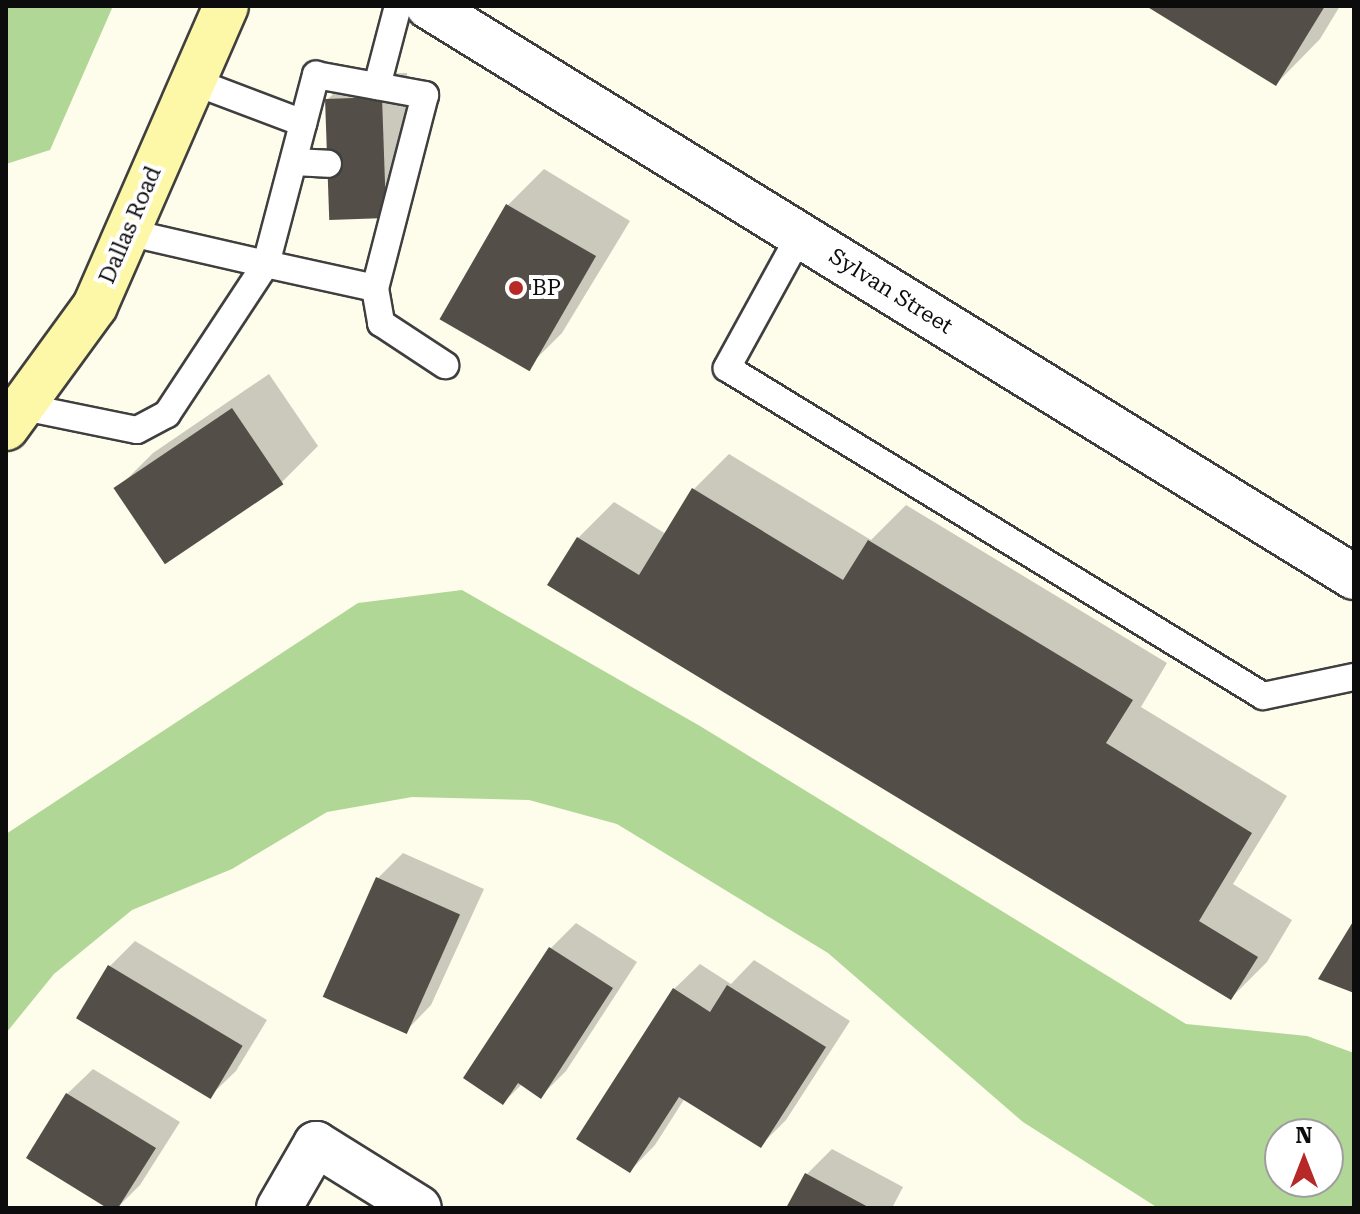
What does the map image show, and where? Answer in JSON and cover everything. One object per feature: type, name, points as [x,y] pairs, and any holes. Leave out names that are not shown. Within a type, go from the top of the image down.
[{"type":"street","name":"Dallas Road","points":[[15,417],[95,306],[226,6]]},
{"type":"street","name":"Sylvan Street","points":[[428,6],[1354,577]]},
{"type":"street","points":[[279,1208],[316,1144],[419,1208]]},
{"type":"lane","points":[[377,86],[398,6]]},
{"type":"lane","points":[[15,417],[137,430],[167,414],[266,264],[316,75],[425,95],[395,170],[375,288],[381,323],[445,365]]},
{"type":"lane","points":[[192,81],[303,123]]},
{"type":"lane","points":[[294,162],[328,164]]},
{"type":"lane","points":[[126,232],[375,288]]},
{"type":"lane","points":[[800,235],[727,368],[1263,696],[1354,677]]},
{"type":"green space","points":[[6,6],[113,6],[50,150],[6,164]]},
{"type":"green space","points":[[462,590],[700,726],[1186,1024],[1307,1036],[1354,1053],[1354,1208],[1158,1208],[1023,1122],[828,953],[617,824],[529,800],[412,797],[327,812],[232,869],[132,910],[54,974],[6,1033],[6,834],[358,603]]},
{"type":"building","points":[[1146,6],[1325,6],[1276,86]]},
{"type":"building","points":[[382,97],[386,218],[329,220],[325,99]]},
{"type":"building","name":"BP","points":[[506,204],[596,256],[530,371],[440,319]]},
{"type":"building","points":[[232,408],[283,484],[165,564],[113,488]]},
{"type":"building","points":[[692,488],[843,580],[868,540],[1133,700],[1106,743],[1252,833],[1199,921],[1258,957],[1231,1000],[547,585],[577,537],[639,575]]},
{"type":"building","points":[[376,877],[460,914],[407,1034],[323,997]]},
{"type":"building","points":[[1354,920],[1354,993],[1318,979]]},
{"type":"building","points":[[549,947],[613,988],[541,1099],[518,1083],[503,1105],[463,1078]]},
{"type":"building","points":[[108,965],[243,1046],[211,1099],[76,1018]]},
{"type":"building","points":[[727,985],[826,1047],[761,1148],[679,1097],[630,1173],[576,1139],[673,988],[710,1012]]},
{"type":"building","points":[[66,1093],[156,1148],[118,1208],[107,1208],[26,1158]]},
{"type":"building","points":[[805,1173],[870,1208],[786,1208]]},
{"type":"place","name":"BP","points":[[516,288]]}]
